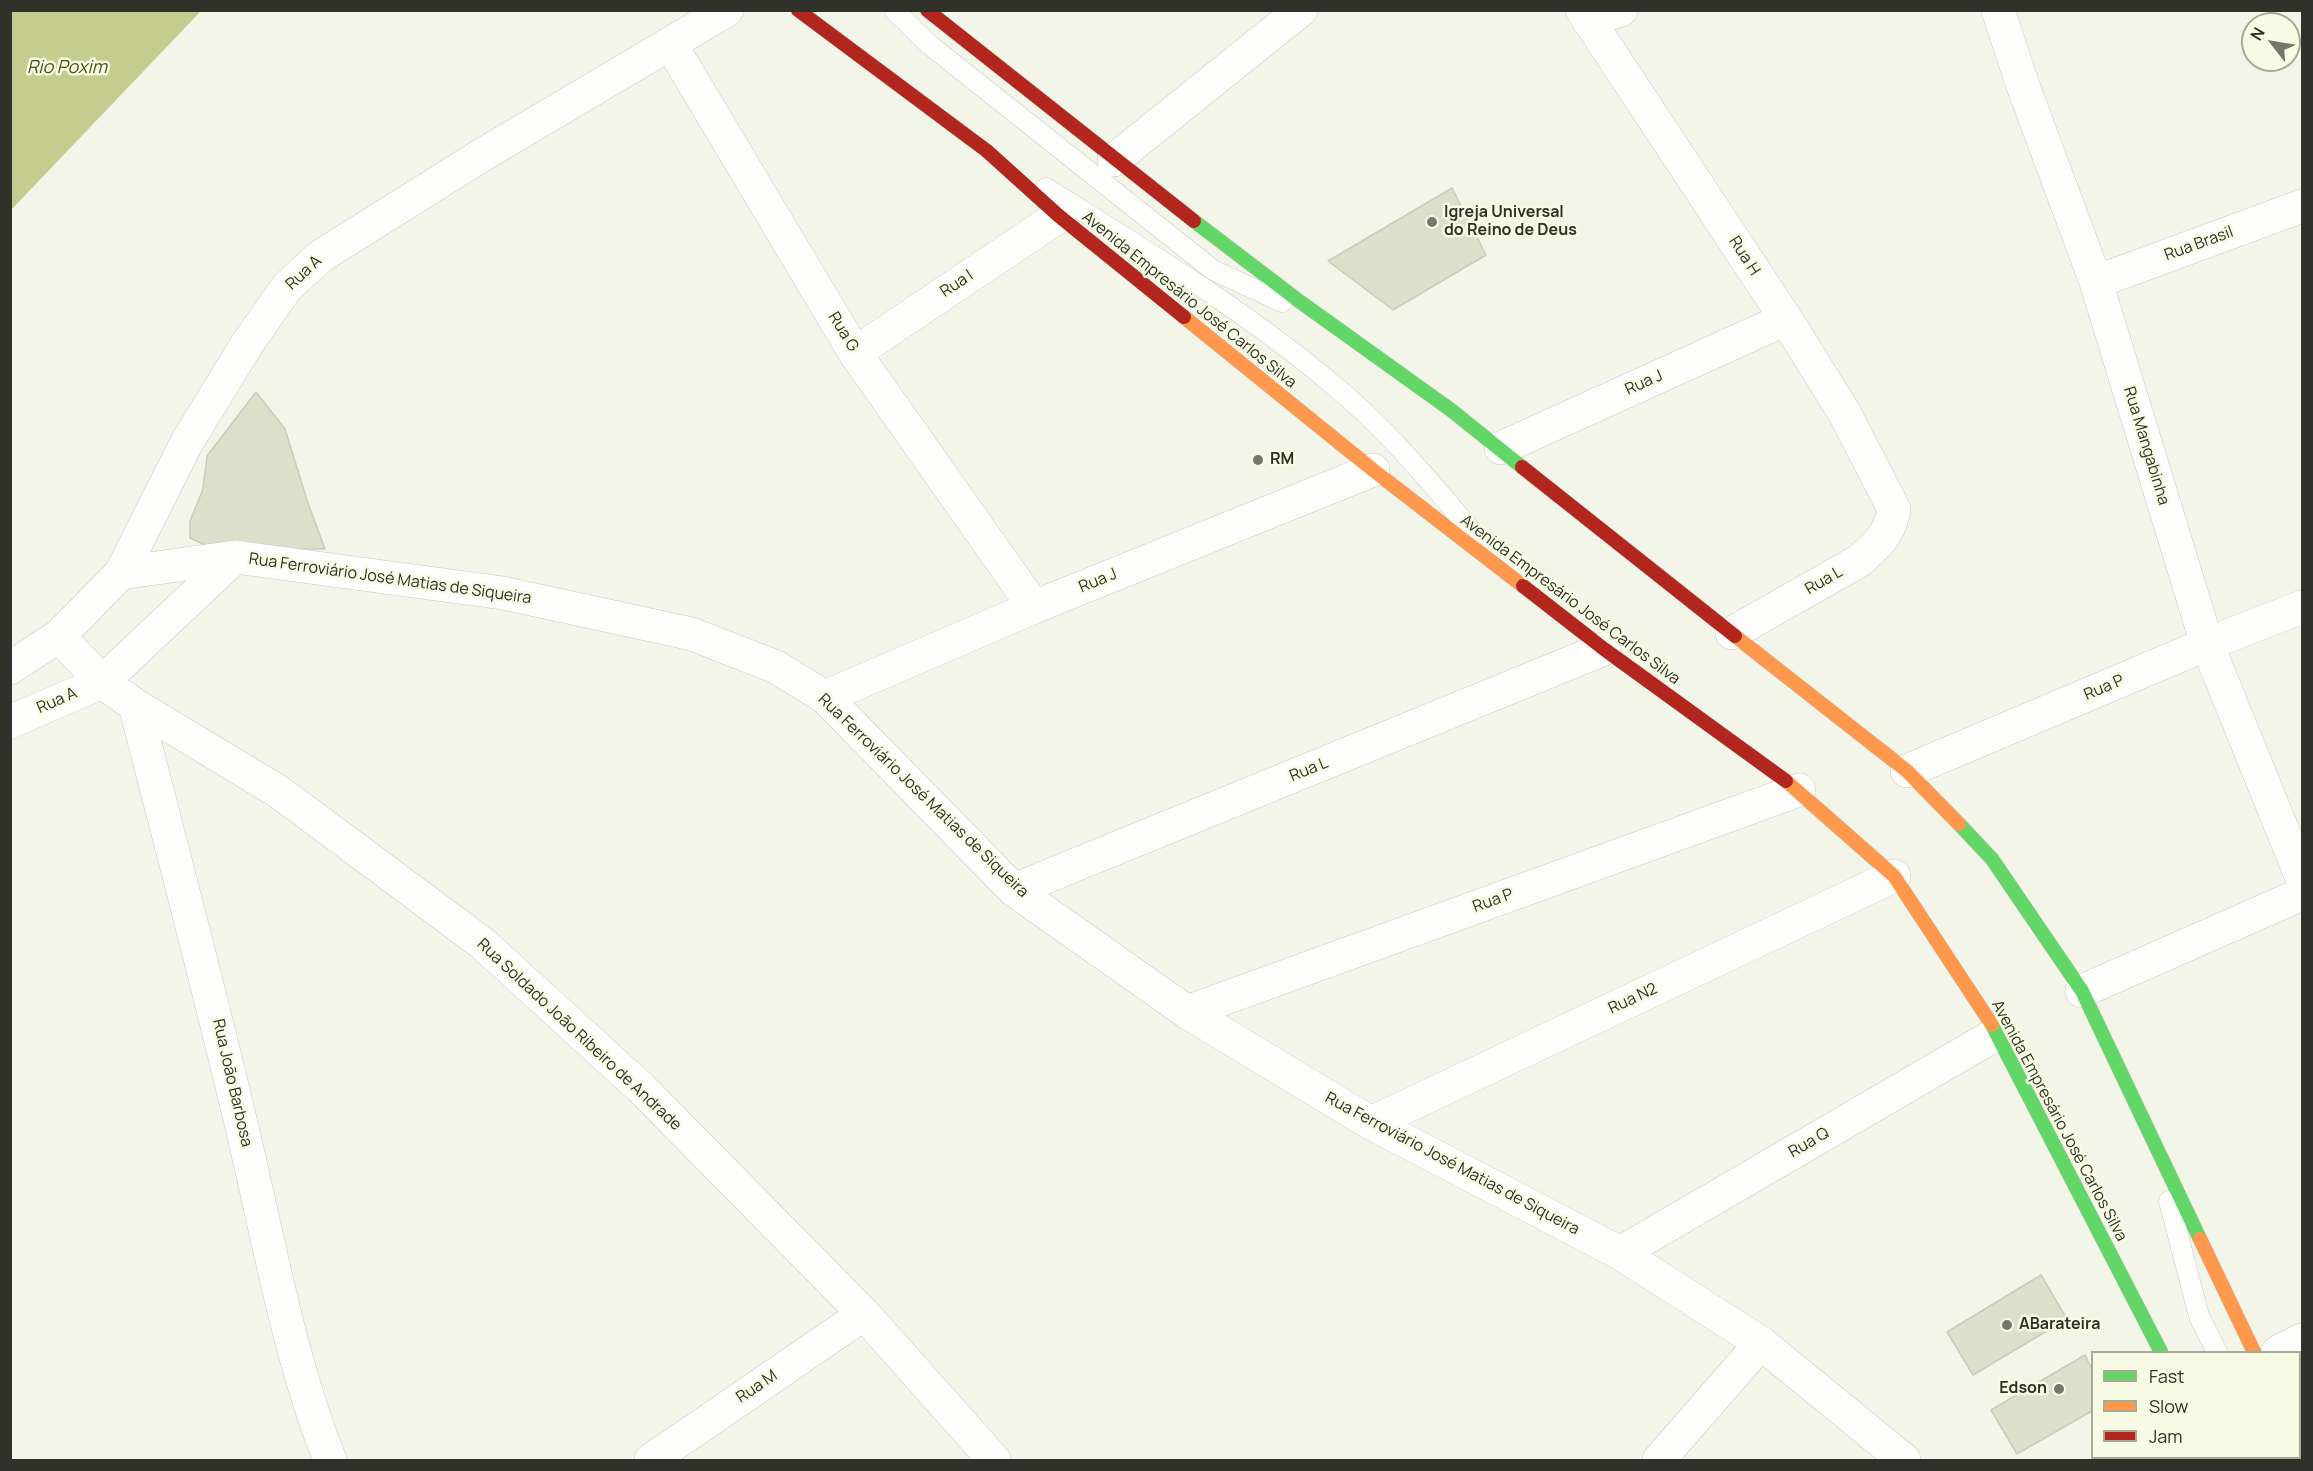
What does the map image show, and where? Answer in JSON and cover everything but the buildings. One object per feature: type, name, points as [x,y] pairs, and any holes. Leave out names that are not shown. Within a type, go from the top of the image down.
[{"type":"main road","name":"Avenida Empresário José Carlos Silva","points":[[798,10],[842,40],[987,151],[1059,216],[1373,470],[1604,649],[1799,790],[1894,876],[1998,1033],[2159,1351]]},
{"type":"main road","points":[[927,10],[1114,160],[1333,327],[1502,448],[1538,481],[1907,771],[1992,859],[2082,991],[2253,1351]]},
{"type":"street","name":"Rua A","points":[[10,668],[59,636],[121,573],[187,442],[249,341],[288,286],[321,256],[482,154],[727,10]]},
{"type":"street","points":[[1114,160],[1301,10]]},
{"type":"street","points":[[1585,15],[1621,10]]},
{"type":"street","name":"Rua Mangabinha","points":[[1998,10],[2022,82],[2096,282],[2207,644],[2302,878]]},
{"type":"street","name":"Rua H","points":[[1585,15],[1786,319],[1845,414],[1894,509]]},
{"type":"street","name":"Rua G","points":[[670,45],[855,353],[1034,607]]},
{"type":"street","name":"Rua Brasil","points":[[2096,282],[2302,206]]},
{"type":"street","name":"Rua I","points":[[855,353],[1059,216]]},
{"type":"street","name":"Rua J","points":[[1502,448],[1786,319]]},
{"type":"street","name":"Rua J","points":[[825,697],[1034,607],[1373,470]]},
{"type":"street","name":"Rua L","points":[[1732,633],[1859,561],[1877,546],[1891,526],[1894,509]]},
{"type":"street","name":"Rua A","points":[[10,722],[102,682],[235,557]]},
{"type":"street","name":"Rua Ferroviário José Matias de Siqueira","points":[[121,573],[235,557],[503,593],[692,634],[776,667],[825,697],[1014,890],[1187,1012],[1371,1123],[1620,1253],[1761,1343],[1904,1461]]},
{"type":"street","name":"Rua P","points":[[1907,771],[2207,644],[2302,607]]},
{"type":"street","name":"Rua Soldado João Ribeiro de Andrade","points":[[59,636],[102,682],[135,705],[279,792],[482,943],[641,1088],[864,1314],[994,1461]]},
{"type":"street","name":"Rua L","points":[[1014,890],[1604,649]]},
{"type":"street","name":"Rua João Barbosa","points":[[135,705],[214,1006],[288,1322],[318,1430],[330,1461]]},
{"type":"street","name":"Rua P","points":[[1187,1012],[1799,790]]},
{"type":"street","name":"Rua N2","points":[[1371,1123],[1894,876]]},
{"type":"street","points":[[2082,991],[2302,894]]},
{"type":"street","name":"Rua Q","points":[[1620,1253],[1998,1033]]},
{"type":"street","name":"Rua M","points":[[651,1461],[864,1314]]},
{"type":"street","points":[[2282,1351],[2302,1340]]},
{"type":"street","points":[[1659,1461],[1761,1343]]},
{"type":"lane","points":[[894,10],[931,46],[1213,270],[1333,327]]},
{"type":"lane","points":[[987,151],[1114,231],[1254,324],[1332,383],[1406,452],[1507,573]]},
{"type":"lane","points":[[2153,1141],[2199,1316],[2216,1351]]},
{"type":"water","name":"Rio Poxim","points":[[10,11],[201,11],[11,210]]},
{"type":"traffic: fast","points":[[1194,221],[1299,301],[1451,410],[1522,467]]},
{"type":"traffic: fast","points":[[1959,824],[1992,859],[2082,991],[2200,1239]]},
{"type":"traffic: fast","points":[[1992,1025],[2160,1351]]},
{"type":"traffic: slow","points":[[1184,317],[1373,470],[1523,586]]},
{"type":"traffic: slow","points":[[1735,636],[1907,771],[1959,824]]},
{"type":"traffic: slow","points":[[1786,781],[1894,876],[1992,1025]]},
{"type":"traffic: slow","points":[[2200,1239],[2254,1351]]},
{"type":"traffic: jam","points":[[798,10],[987,151],[1059,216],[1184,317]]},
{"type":"traffic: jam","points":[[927,10],[1194,221]]},
{"type":"traffic: jam","points":[[1522,467],[1735,636]]},
{"type":"traffic: jam","points":[[1523,586],[1604,649],[1786,781]]},
{"type":"place","name":"Igreja Universal do Reino de Deus","points":[[1432,222]]},
{"type":"place","name":"RM","points":[[1258,460]]},
{"type":"place","name":"ABarateira","points":[[2007,1325]]},
{"type":"place","name":"Edson","points":[[2059,1389]]}]
